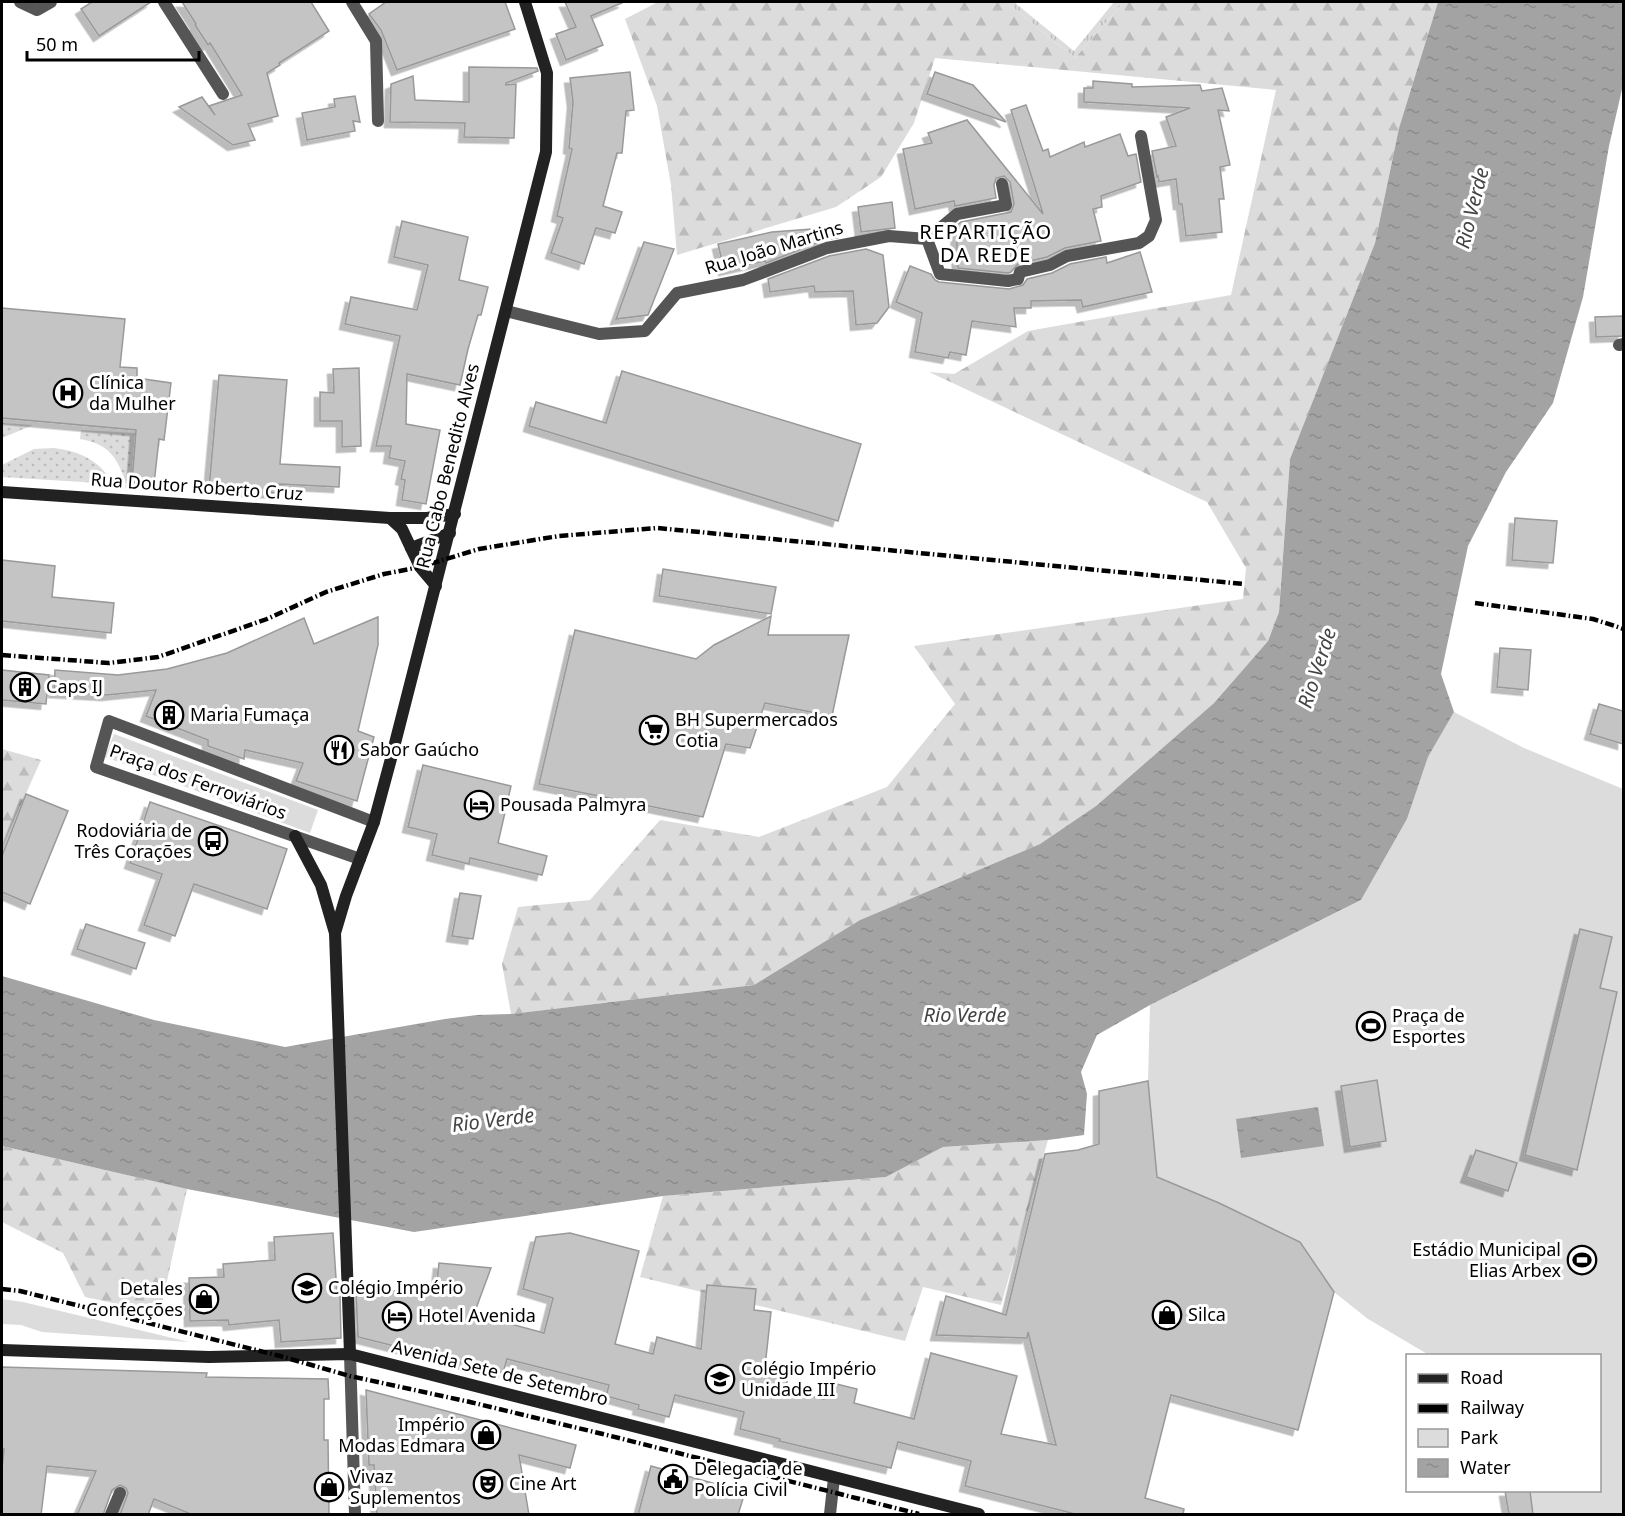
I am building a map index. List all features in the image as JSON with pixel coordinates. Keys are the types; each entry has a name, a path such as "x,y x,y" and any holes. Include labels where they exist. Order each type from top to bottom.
{"main road":[{"name":"Rua Cabo Benedito Alves","path":"335,933 346,896 374,822 455,514 546,152 547,73 525,2"},
{"name":"Rua Doutor Roberto Cruz","path":"2,492 390,518 427,518 455,514"},
{"path":"390,518 402,529 420,567 436,586"},
{"path":"411,548 450,533"},
{"path":"296,836 321,885 335,933 350,1353"},
{"name":"Avenida Sete de Setembro","path":"2,1350 209,1357 350,1353 979,1515"}],"street":[{"path":"20,2 37,10 51,2"},
{"path":"164,2 222,94"},
{"path":"352,2 376,41 378,121"},
{"path":"1002,184 1006,205 957,214 927,239 940,274 1008,281 1018,279 1020,272 1050,265 1067,256 1139,243 1149,236 1156,220 1141,136"},
{"name":"Rua João Martins","path":"506,311 599,334 645,330 677,293 742,280 827,248 889,236 927,239"},
{"name":"Praça dos Ferroviários","path":"360,859 96,767 109,721 374,822"},
{"path":"350,1353 355,1515"},
{"path":"830,1515 834,1478"},
{"path":"111,1515 120,1493"}],"green space":[{"path":"658,2 1006,2 1075,58 1124,2 1438,2 1399,128 1375,243 1290,459 1279,612 1268,641 1214,703 1096,806 1040,844 860,920 754,985 511,1014 502,964 518,907 590,900 660,820 759,837 887,787 955,704 914,646 1243,599 1246,568 1207,502 929,372 954,374 1028,331 1231,295 1276,90 935,58 914,123 881,177 836,207 677,255 671,185 657,106 625,19"},
{"path":"1006,2 1014,2 1074,51 1114,2 1124,2 1075,58"},
{"path":"2,423 33,425 2,438"},
{"path":"81,430 135,433 132,484 126,483 115,459 105,448 80,439"},
{"path":"54,448 88,458 102,469 114,484 2,477 2,465 34,449"},
{"name":"Praça de Esportes","path":"1454,712 1524,748 1623,789 1623,1514 1509,1514 1505,1492 1601,1492 1601,1354 1427,1354 1368,1319 1334,1292 1300,1242 1157,1177 1148,1081 1150,1005 1361,900 1407,819 1428,757"},
{"path":"114,734 318,810 310,833 105,757"},
{"path":"2,749 41,760 2,847"},
{"path":"1048,1140 1001,1305 923,1287 905,1341 640,1277 663,1196 886,1177 943,1147"},
{"path":"2,1146 187,1189 160,1313 85,1297 63,1253 2,1222"},
{"path":"2,1299 189,1342 42,1332 21,1325 2,1324"}],"water":[{"name":"Rio Verde","path":"1438,2 1623,2 1623,85 1609,146 1583,297 1553,403 1506,472 1468,546 1441,674 1454,712 1428,757 1407,819 1361,900 1150,1005 1097,1035 1081,1072 1087,1094 1084,1135 1048,1140 943,1147 886,1177 663,1196 414,1232 187,1189 2,1146 2,976 154,1020 285,1047 445,1019 511,1014 754,985 860,920 1040,844 1096,806 1214,703 1268,641 1279,612 1290,459 1375,243 1399,128"},
{"path":"1318,1107 1324,1146 1241,1158 1236,1119"}],"building":[{"path":"92,2 151,2 99,36 81,9"},
{"path":"182,2 311,2 329,31 267,73 278,116 248,124 255,140 233,145 179,107 202,97 215,115 209,106 242,95"},
{"path":"386,2 505,2 515,29 397,70 381,30 369,14"},
{"path":"565,2 624,2 591,16 603,45 566,60 556,34 576,27"},
{"path":"469,67 537,68 538,71 506,83 506,85 516,84 514,138 464,137 465,123 390,122 391,84 413,76 415,100 469,102"},
{"path":"630,72 634,110 626,111 622,153 617,153 603,206 622,212 615,233 596,228 584,264 551,253 563,218 557,216 572,149 569,148 573,102 570,78"},
{"path":"935,72 973,85 1006,122 927,94"},
{"path":"1093,81 1132,84 1132,87 1200,85 1202,91 1222,88 1229,111 1218,110 1230,165 1220,167 1224,199 1219,199 1222,232 1186,236 1176,179 1159,182 1157,177 1152,151 1176,146 1166,117 1190,108 1084,102 1084,88 1093,88"},
{"path":"355,96 360,122 353,121 355,131 307,140 302,113 335,107 334,99"},
{"path":"1026,105 1043,151 1048,149 1050,157 1084,142 1085,147 1120,134 1128,156 1136,154 1141,182 1101,196 1102,207 1093,209 1101,241 1065,248 1047,257 1018,264 1008,273 958,268 956,226 961,222 1011,212 1014,204 1010,182 1004,176 996,178 994,185 996,198 955,206 954,201 915,209 903,149 932,143 928,133 967,120 1043,214 1011,110"},
{"path":"892,202 895,228 861,232 858,207"},
{"path":"402,221 468,237 459,280 488,287 481,315 478,315 468,349 460,385 407,374 406,424 440,430 426,504 402,500 405,480 401,479 405,461 389,458 391,446 376,446 400,336 345,324 351,297 417,310 428,265 394,257"},
{"path":"812,229 836,238 824,240 766,263 765,261 724,270 718,244 772,232"},
{"path":"644,242 674,249 648,315 616,319"},
{"path":"866,249 883,255 889,307 877,323 856,325 853,291 815,292 814,286 770,292 768,279 829,256"},
{"path":"1140,252 1152,292 1083,307 1081,300 1031,301 1031,308 1014,308 1016,327 972,321 966,355 950,352 948,358 915,352 922,313 896,302 910,266 931,274 939,282 1009,289 1023,285 1027,279 1052,273 1070,264 1106,257 1107,263"},
{"name":"Clínica da Mulher","path":"2,308 125,319 120,367 137,368 137,378 171,383 164,440 159,439 154,484 132,482 136,430 2,418"},
{"path":"1623,316 1623,336 1596,337 1595,317"},
{"path":"359,368 361,446 342,447 342,421 320,421 320,392 334,393 333,369"},
{"path":"622,371 861,444 838,521 529,426 536,402 606,423"},
{"path":"219,375 287,380 280,464 340,467 339,487 279,484 278,493 209,488"},
{"path":"1515,518 1557,521 1553,563 1512,560"},
{"path":"2,560 55,566 52,597 114,603 111,633 2,621"},
{"path":"663,569 776,587 771,614 659,596"},
{"name":"BH Supermercados Cotia","path":"771,616 768,635 849,635 832,716 765,703 750,748 726,744 703,817 539,784 575,630 696,659 714,645"},
{"path":"378,617 378,645 358,731 374,737 357,801 296,781 303,763 245,750 244,759 208,746 208,740 146,716 156,690 107,695 54,692 55,670 118,675 167,669 227,653 304,618 314,644"},
{"path":"1500,648 1531,650 1528,690 1497,687"},
{"name":"Caps IJ","path":"2,670 49,675 46,704 2,700"},
{"path":"1599,704 1623,711 1623,744 1590,734"},
{"path":"423,765 511,786 498,843 547,856 542,875 470,858 469,864 432,855 437,834 408,827"},
{"path":"26,794 68,811 30,904 2,892 2,856"},
{"path":"150,802 287,849 267,909 194,884 175,936 144,925 162,874 130,863"},
{"path":"460,893 481,896 473,939 452,936"},
{"path":"86,924 145,943 136,969 77,949"},
{"path":"1580,929 1612,937 1600,988 1617,992 1577,1170 1525,1155"},
{"path":"1377,1080 1386,1141 1350,1147 1341,1086"},
{"path":"1148,1081 1157,1177 1219,1203 1300,1242 1334,1292 1298,1430 1171,1395 1145,1498 1184,1509 1183,1515 1079,1515 965,1486 971,1461 898,1442 891,1468 779,1441 780,1439 740,1429 744,1412 675,1395 669,1417 638,1409 639,1405 606,1396 609,1385 507,1359 503,1373 358,1337 356,1292 436,1290 439,1263 491,1268 474,1314 544,1333 553,1298 523,1289 536,1237 570,1233 639,1251 615,1344 653,1354 657,1337 701,1349 707,1285 756,1289 754,1310 771,1312 765,1367 789,1373 785,1390 824,1399 828,1382 857,1389 854,1403 914,1419 931,1353 1017,1376 1001,1434 1056,1445 1028,1332 1027,1338 936,1335 946,1296 1006,1315 1045,1154 1078,1150 1099,1144 1099,1091"},
{"path":"1476,1150 1517,1163 1508,1191 1466,1177"},
{"path":"333,1233 337,1293 340,1293 341,1338 281,1342 279,1320 229,1325 228,1320 190,1321 189,1278 224,1277 223,1264 275,1260 274,1237"},
{"path":"2,1367 207,1373 206,1377 328,1379 329,1399 324,1399 324,1440 328,1440 329,1515 193,1515 154,1499 148,1515 120,1515 128,1493 126,1488 120,1485 112,1490 103,1515 77,1515 96,1471 47,1466 41,1515 2,1515 4,1449 2,1449"},
{"path":"366,1390 576,1445 570,1468 519,1455 529,1515 377,1515 374,1465 369,1465"},
{"name":"Delegacia de Polícia Civil","path":"651,1466 745,1492 738,1515 638,1515"},
{"path":"1505,1492 1530,1492 1533,1515 1509,1515"}],"railway":[{"path":"2,655 109,663 158,657 267,619 326,592 479,549 559,536 657,528 1244,584"},
{"path":"1475,603 1593,619 1624,629"},
{"path":"2,1289 20,1291 280,1356 350,1376 611,1436 919,1514"}],"place":[{"name":"Clínica da Mulher","path":"68,393"},
{"name":"Caps IJ","path":"25,687"},
{"name":"Maria Fumaça","path":"169,715"},
{"name":"BH Supermercados Cotia","path":"654,730"},
{"name":"Sabor Gaúcho","path":"339,750"},
{"name":"Pousada Palmyra","path":"479,805"},
{"name":"Rodoviária de Três Corações","path":"213,841"},
{"name":"Praça de Esportes","path":"1371,1026"},
{"name":"Estádio Municipal Elias Arbex","path":"1582,1260"},
{"name":"Colégio Império","path":"307,1288"},
{"name":"Detales Confecções","path":"204,1299"},
{"name":"Silca","path":"1167,1315"},
{"name":"Hotel Avenida","path":"397,1316"},
{"name":"Colégio Império Unidade III","path":"720,1379"},
{"name":"Império Modas Edmara","path":"486,1435"},
{"name":"Delegacia de Polícia Civil","path":"673,1479"},
{"name":"Cine Art","path":"488,1484"},
{"name":"Vivaz Suplementos","path":"329,1487"}],"district":[{"name":"REPARTIÇÃO DA REDE","path":"986,244"}]}
